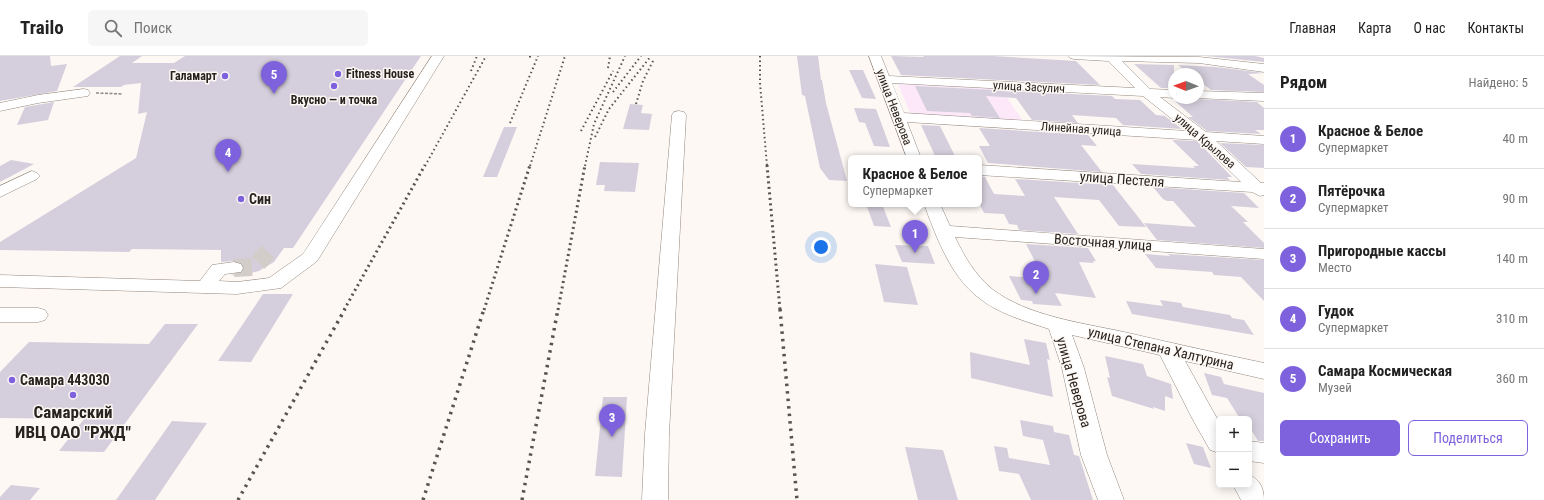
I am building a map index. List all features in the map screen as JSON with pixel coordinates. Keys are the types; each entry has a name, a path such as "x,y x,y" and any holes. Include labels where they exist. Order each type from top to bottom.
{"street":[{"path":"0,281 237,288 274,284 310,258 438,56"},
{"name":"улица Неверова","path":"875,56 913,155"},
{"path":"1074,56 1192,58 1264,68"},
{"name":"улица Крылова","path":"1110,57 1147,93 1202,136 1262,190"},
{"name":"улица Засулич","path":"884,79 1168,94"},
{"path":"0,107 18,104 38,98 84,93"},
{"path":"1204,95 1264,97"},
{"path":"655,500 656,434 679,115"},
{"name":"Линейная улица","path":"898,117 1264,140"},
{"name":"улица Пестеля","path":"982,170 1262,190"},
{"path":"0,192 32,176"},
{"name":"улица Неверова","path":"933,207 942,231 970,276 985,293 1014,309 1058,325 1073,368 1094,455 1112,500"},
{"name":"Восточная улица","path":"942,231 1264,254"},
{"path":"205,287 219,269 234,268"},
{"path":"0,315 38,315"},
{"name":"улица Степана Халтурина","path":"1058,325 1264,371"},
{"path":"1168,350 1216,438"},
{"path":"1252,451 1264,452"},
{"path":"1248,488 1255,500"}],"path":[{"path":"84,93 123,94"}],"shaded area":[{"path":"898,84 1001,89 1023,121 911,115"}],"building":[{"path":"0,56 50,56 51,66 67,64 57,91 0,101"},
{"path":"120,56 142,56 132,63 174,63 185,56 421,56 293,248 284,248 274,262 259,271 239,276 230,275 241,273 244,267 241,263 234,261 221,262 221,250 132,249 129,252 0,250 0,242 136,158 147,112 138,114 141,83 124,85 121,87 73,87"},
{"path":"797,56 818,56 826,103 847,181 829,180 820,168 805,96 802,95"},
{"path":"891,56 993,56 1076,61 1100,85 901,75"},
{"path":"1206,56 1255,56 1264,58 1264,62"},
{"path":"1134,64 1174,65 1174,68 1168,68 1168,88 1161,88"},
{"path":"1178,65 1216,67 1264,73 1248,74 1264,85 1264,92 1211,90 1204,85 1204,68 1182,68"},
{"path":"849,70 863,70 876,99 862,98"},
{"path":"915,86 1112,96 1115,99 1140,100 1156,115 1165,116 1182,129 1123,125 1116,118 1072,115 1078,123 1032,120 1016,98 986,96 1000,118 972,116 970,113 927,111"},
{"path":"1204,99 1257,102 1264,108 1264,130 1255,130 1261,134 1207,131 1188,117 1193,117 1178,104 1204,104"},
{"path":"54,102 48,120 17,125 25,107"},
{"path":"630,104 643,105 641,113 652,114 649,130 623,129"},
{"path":"854,108 876,109 890,147 874,146 865,123 859,122"},
{"path":"921,125 940,126 954,155 935,155"},
{"path":"504,127 517,127 497,177 483,177"},
{"path":"979,128 1088,135 1097,146 1081,145 1102,172 988,163 979,146 990,146"},
{"path":"1172,140 1197,141 1232,177 1227,177 1230,180 1141,174 1132,164 1195,168 1193,166 1199,166"},
{"path":"1220,143 1264,145 1264,168 1246,167"},
{"path":"11,160 34,164 0,182 0,166"},
{"path":"600,162 639,163 635,192 604,191 605,185 596,185"},
{"path":"982,176 985,177 994,194 1025,196 1015,179 1113,185 1146,227 1119,226 1099,200 1054,197 1078,234 1019,230 1017,225 1009,224 1004,214 984,213 981,207"},
{"path":"1153,187 1244,193 1259,208 1231,206 1248,222 1243,222 1264,243 1264,248 1157,240 1144,223 1196,227 1173,201 1163,199"},
{"path":"867,207 883,207 891,227 874,226"},
{"path":"1026,244 1088,248 1096,261 1093,261 1094,263 1079,262 1096,298 1055,293 1062,306 1033,304 1032,301 1021,300 1009,276 1044,279"},
{"path":"895,245 928,246 935,264 902,262"},
{"path":"1145,254 1264,260 1264,301 1241,277 1214,275 1212,272 1156,268"},
{"path":"875,264 907,267 918,305 884,302"},
{"path":"263,294 293,294 251,362 218,361"},
{"path":"1160,300 1181,303 1183,307 1230,315 1232,318 1244,320 1254,335 1132,314 1126,301 1163,306"},
{"name":"Самарский ИВЦ ОАО \"РЖД\"","path":"165,324 198,324 104,452 59,451 84,419 0,418 0,372 29,342 149,344"},
{"path":"1024,339 1046,343 1050,360 1047,359 1053,397 971,378 970,352 1030,365"},
{"path":"1105,356 1143,364 1147,376 1171,384 1173,399 1165,396 1165,411 1112,396 1107,377 1110,378"},
{"path":"1204,373 1221,377 1224,384 1264,393 1264,441 1258,441 1252,431 1252,416 1238,416 1227,398 1212,395"},
{"path":"603,397 627,397 622,477 595,476"},
{"path":"1020,420 1053,426 1054,432 1069,435 1074,455 1079,456 1093,500 1031,500 1019,474 999,471 994,446 1007,448 1009,458 1050,465 1043,440 1023,436"},
{"path":"172,421 207,423 155,500 116,500"},
{"path":"1186,443 1203,447 1211,468 1194,464"},
{"path":"905,447 943,450 958,500 918,500"},
{"path":"11,485 40,488 30,500 0,500 0,497"}],"tunnel":[{"path":"234,268 254,267 268,252"}],"railway":[{"path":"471,71 477,56"},
{"path":"425,166 486,56"},
{"path":"510,123 538,56"},
{"path":"530,166 565,56"},
{"path":"608,68 610,56"},
{"path":"585,166 594,124 625,56"},
{"path":"613,92 641,56"},
{"path":"595,137 609,109 651,56"},
{"path":"760,56 760,83 767,166"},
{"path":"636,104 643,81 654,59"},
{"path":"581,131 613,71"},
{"path":"344,310 425,165"},
{"path":"484,310 530,165"},
{"path":"558,310 585,165"},
{"path":"767,165 780,310"},
{"path":"238,500 345,309"},
{"path":"423,500 484,309"},
{"path":"522,500 558,309"},
{"path":"780,309 797,500"}],"place":[{"name":"Fitness House","path":"338,74"},
{"name":"Галамарт","path":"225,76"},
{"name":"Вкусно — и точка","path":"334,86"},
{"name":"Самара Космическая","path":"274,94"},
{"name":"Гудок","path":"228,172"},
{"name":"Син","path":"241,199"},
{"name":"Красное & Белое","path":"915,253"},
{"name":"Пятёрочка","path":"1036,294"},
{"name":"Самара 443030","path":"12,380"},
{"name":"Самарский ИВЦ ОАО \"РЖД\"","path":"73,395"},
{"name":"Пригородные кассы","path":"612,437"}]}
